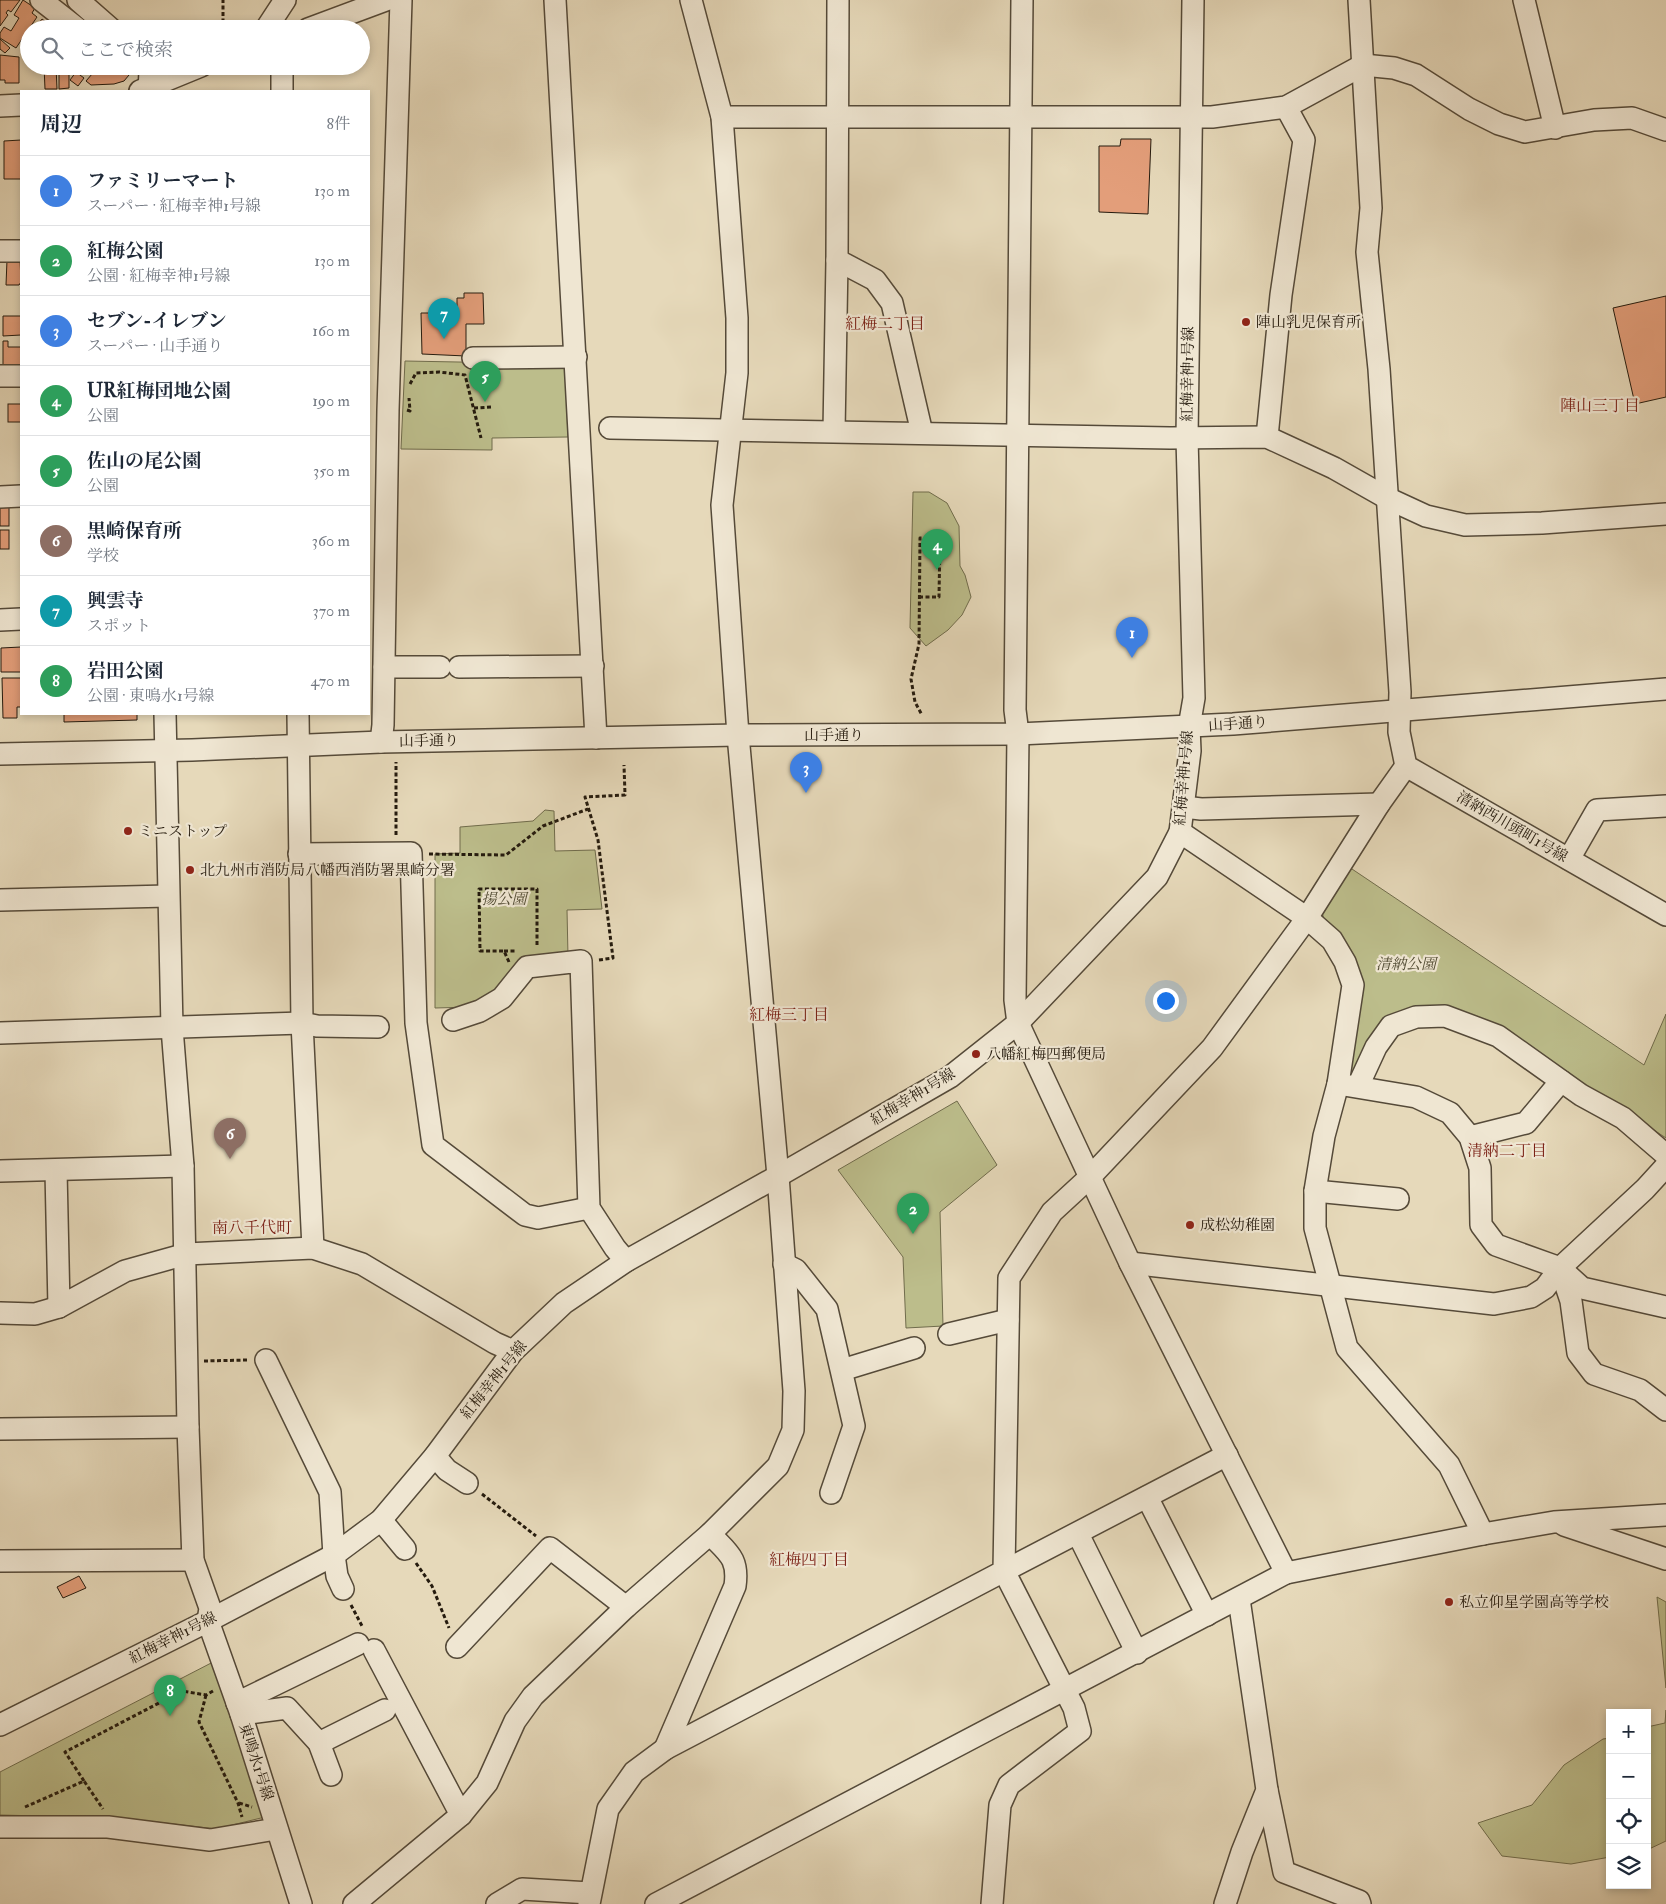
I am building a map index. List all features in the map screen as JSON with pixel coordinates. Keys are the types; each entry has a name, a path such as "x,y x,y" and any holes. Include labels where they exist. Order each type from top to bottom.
{"street":[{"path":"40,0 66,20"},
{"path":"78,0 101,20"},
{"path":"270,20 280,0"},
{"path":"272,20 285,0"},
{"path":"332,20 386,0"},
{"path":"381,742 384,666 378,488 401,0"},
{"path":"555,0 596,738"},
{"path":"354,1904 461,1815 486,1782 515,1721 533,1696 626,1607 710,1534 778,1466 793,1430 794,1391 778,1176 738,734 722,505 737,373 737,318 722,117 691,0"},
{"path":"834,431 838,0"},
{"path":"1022,0 1019,117 1015,710 1018,734 1015,1000 1018,1023 1130,1263 1286,1573"},
{"name":"紅梅幸神1号線","path":"0,1725 208,1621 334,1555 381,1520 435,1456 513,1351 564,1303 626,1261 778,1176 950,1076 1018,1023 1157,877 1180,832 1190,751 1189,727 1194,698 1187,438 1193,0"},
{"path":"992,1904 1000,1805 1009,1786 1080,1731 1074,1708 1004,1571 1009,1278 1052,1212 1090,1177 1212,1048 1307,918 1379,804 1406,766 1399,732 1400,711 1379,368 1367,252 1372,208 1359,0"},
{"path":"1524,0 1555,128"},
{"path":"722,117 1192,116 1212,118 1286,107 1362,65 1394,68 1416,75 1468,109 1499,124 1525,132 1594,120 1632,118 1666,130"},
{"path":"146,90 149,75"},
{"path":"146,90 180,75"},
{"path":"282,75 282,90"},
{"path":"0,106 20,105"},
{"path":"1267,437 1281,295 1304,140 1286,107"},
{"path":"0,251 20,251"},
{"path":"837,260 875,280 892,303 922,432"},
{"path":"474,358 576,357"},
{"path":"0,376 20,376"},
{"path":"610,428 1187,438 1267,437 1334,468 1387,498 1426,516 1465,525 1542,523 1666,514"},
{"path":"0,497 20,496"},
{"path":"0,620 20,620"},
{"path":"384,666 593,666"},
{"name":"山手通り","path":"0,754 167,751 381,742 738,734 1018,734 1189,727 1666,689"},
{"name":"東鳴水1号線","path":"165,715 172,1028 183,1166 186,1254 196,1361 188,1427 194,1560 210,1608 208,1621 239,1708 301,1904"},
{"path":"298,715 302,1023 313,1248"},
{"name":"清納西川頭町1号線","path":"1406,766 1666,915"},
{"path":"1184,807 1201,809 1379,804"},
{"path":"1569,859 1597,810 1666,806"},
{"path":"1180,832 1307,918 1332,940 1345,962 1353,985 1348,1085"},
{"path":"299,854 403,853 416,1023 433,1145 525,1215 538,1218 589,1208"},
{"path":"0,900 168,896"},
{"path":"453,1020 480,1011 502,998 516,978 527,967 581,961 589,1208 615,1248 626,1261"},
{"path":"1483,1534 1449,1465 1347,1348 1315,1228 1315,1191 1324,1136 1348,1085 1391,1026 1416,1018 1445,1016 1498,1036 1581,1095 1623,1118 1666,1155"},
{"path":"0,1033 302,1023 317,1026 378,1027"},
{"path":"1470,1137 1526,1123 1561,1081"},
{"path":"1348,1085 1416,1097 1450,1113 1470,1137 1480,1168 1481,1224 1496,1245 1560,1268 1582,1288 1666,1307"},
{"path":"0,1171 56,1171 183,1166"},
{"path":"1130,1263 1494,1304 1531,1297 1545,1288 1560,1268 1645,1189 1666,1166"},
{"path":"56,1171 59,1307"},
{"path":"1315,1191 1398,1199"},
{"path":"0,1313 35,1314 59,1307 125,1271 186,1254 313,1248 362,1264 513,1351"},
{"path":"784,1264 796,1270 827,1309 854,1426 831,1493"},
{"path":"1560,1268 1571,1301 1578,1353 1594,1374 1640,1390 1666,1410"},
{"path":"949,1334 1008,1320"},
{"path":"842,1370 914,1348"},
{"path":"266,1360 330,1492 334,1555 337,1576 343,1589"},
{"path":"0,1429 188,1427"},
{"path":"497,1904 522,1889 589,1898 608,1809 634,1772 665,1749 1227,1455"},
{"path":"435,1456 447,1470 468,1482"},
{"path":"1147,1497 1207,1615"},
{"path":"656,1904 1286,1573 1554,1522 1666,1515"},
{"path":"381,1520 405,1549"},
{"path":"1554,1522 1666,1560"},
{"path":"665,1749 735,1586 737,1569 730,1555 710,1534"},
{"path":"1078,1534 1137,1652"},
{"path":"457,1647 550,1548 626,1607"},
{"path":"0,1560 194,1560"},
{"path":"1239,1599 1267,1790 1284,1872 1359,1901 1360,1904"},
{"path":"239,1708 366,1647 461,1815"},
{"path":"239,1708 287,1708 319,1744 331,1775"},
{"path":"319,1744 385,1710"},
{"path":"1225,1904 1242,1852 1267,1790"},
{"path":"0,1827 108,1827 210,1840 276,1829"}],"path":[{"path":"222,20 223,0"},
{"path":"410,410 410,380 416,374 439,372 465,375 481,438"},
{"path":"474,408 493,407"},
{"path":"919,597 939,597 940,538 920,538 919,597 919,644 911,679 915,702 922,715"},
{"path":"396,762 403,853 506,855 543,826 588,809"},
{"path":"581,961 613,958 598,840 585,796 625,795 624,765"},
{"path":"521,952 480,951 478,889 536,889 537,952"},
{"path":"504,952 516,978"},
{"path":"196,1361 266,1360"},
{"path":"468,1482 550,1548"},
{"path":"405,1549 432,1586 457,1647"},
{"path":"343,1589 366,1647"},
{"path":"108,1827 107,1815 65,1752 182,1691 206,1695 230,1682"},
{"path":"206,1695 199,1722 238,1802 246,1835"},
{"path":"22,1808 84,1781"}],"green space":[{"path":"405,361 565,364 568,437 492,438 492,450 401,449"},
{"path":"913,492 929,492 947,503 959,526 960,566 965,575 971,597 962,615 948,630 926,646 910,628"},
{"name":"揚公園","path":"545,810 554,811 555,851 595,850 602,909 567,910 568,956 504,984 471,1007 435,1008 435,854 460,853 460,827 533,821"},
{"name":"清納公園","path":"1349,867 1644,1065 1666,1014 1666,1138 1500,1029 1407,1015 1351,1075 1347,1072 1356,1030 1321,909"},
{"path":"957,1101 997,1165 940,1212 943,1326 906,1328 903,1257 838,1170"},
{"path":"1657,1597 1666,1602 1666,1688"},
{"path":"215,1661 265,1817 216,1829 122,1818 0,1815 0,1772"},
{"path":"1666,1710 1666,1841 1651,1848 1651,1726 1665,1723"},
{"path":"1606,1739 1606,1858 1571,1864 1502,1856 1478,1823 1532,1805 1564,1765"}],"building":[{"path":"0,0 20,0 11,12 8,10 6,13 8,15 0,26"},
{"path":"23,0 35,8 32,13 37,17 35,20 20,20 20,42 16,48 0,38 0,33 4,27 11,31 19,18 14,15"},
{"path":"0,39 10,48 5,53 0,49"},
{"path":"0,55 19,57 19,83 5,83 5,80 0,80"},
{"path":"44,75 56,75 57,89 45,89"},
{"path":"59,75 69,75 69,88 59,89"},
{"path":"74,75 80,75 84,78 78,86 70,80"},
{"path":"91,75 129,75 124,81 114,84 91,85 86,81"},
{"path":"1121,139 1151,139 1148,214 1099,212 1099,146 1120,146"},
{"path":"20,140 20,179 4,179 4,141"},
{"path":"20,259 19,285 6,285 7,260"},
{"path":"464,293 483,293 484,324 466,324 466,356 422,354 421,313 457,313 457,298 464,298"},
{"path":"1666,296 1666,397 1635,404 1613,308"},
{"path":"3,316 20,316 20,335 3,336"},
{"path":"3,341 8,341 8,347 20,347 20,367 3,367"},
{"path":"8,404 20,404 20,422 8,422"},
{"path":"0,507 9,507 9,526 0,526"},
{"path":"0,530 9,530 9,549 0,549"},
{"path":"20,647 20,672 1,672 1,648"},
{"path":"2,678 20,678 20,707 17,707 17,718 3,718"},
{"path":"64,715 137,715 137,720 64,722"},
{"path":"79,1576 86,1588 63,1598 57,1587"}],"place":[{"name":"陣山乳児保育所","path":"1246,322"},
{"name":"興雲寺","path":"444,339"},
{"name":"佐山の尾公園","path":"485,402"},
{"name":"UR紅梅団地公園","path":"937,570"},
{"name":"ファミリーマート","path":"1132,658"},
{"name":"セブン-イレブン","path":"806,793"},
{"name":"ミニストップ","path":"128,831"},
{"name":"北九州市消防局八幡西消防署黒崎分署","path":"190,870"},
{"name":"八幡紅梅四郵便局","path":"976,1054"},
{"name":"黒崎保育所","path":"230,1159"},
{"name":"成松幼稚園","path":"1190,1225"},
{"name":"紅梅公園","path":"913,1234"},
{"name":"私立仰星学園高等学校","path":"1449,1602"},
{"name":"岩田公園","path":"170,1716"}],"district":[{"name":"紅梅二丁目","path":"885,324"},
{"name":"陣山三丁目","path":"1600,406"},
{"name":"紅梅三丁目","path":"789,1015"},
{"name":"清納二丁目","path":"1507,1151"},
{"name":"南八千代町","path":"252,1228"},
{"name":"紅梅四丁目","path":"809,1560"}]}
